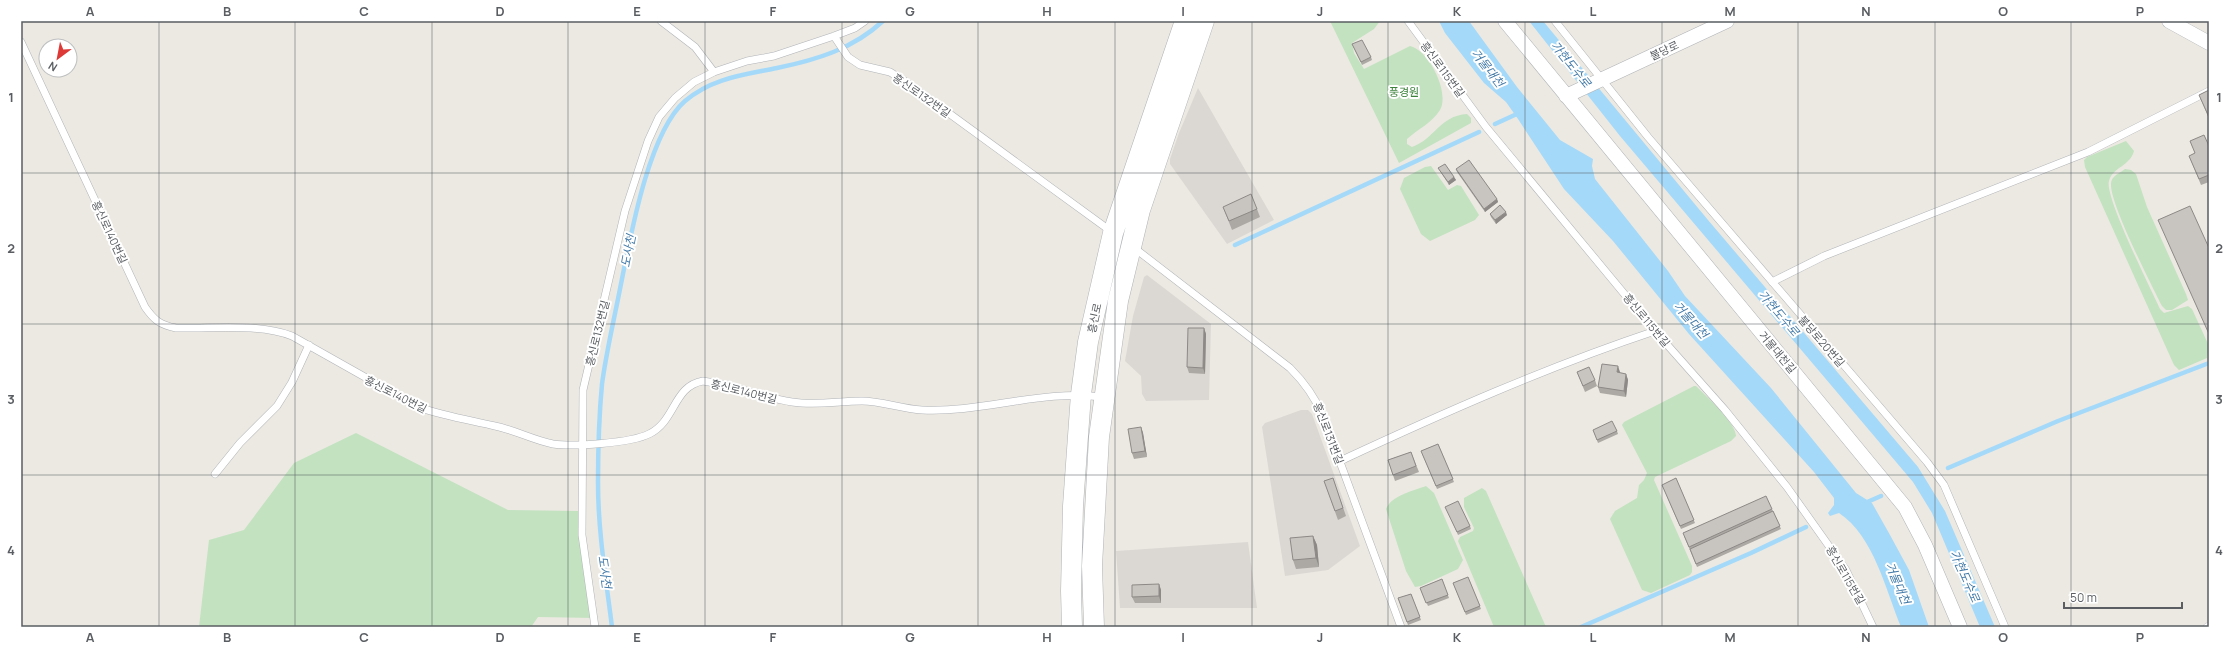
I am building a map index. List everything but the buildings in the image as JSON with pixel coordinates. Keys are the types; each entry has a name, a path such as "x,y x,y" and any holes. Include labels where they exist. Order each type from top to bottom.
{"main road":[{"name":"흥신로","path":"1072,627 1072,538 1081,394 1088,342 1113,233 1185,21"},
{"name":"흥신로","path":"1094,627 1092,566 1099,437 1118,301 1130,245 1151,174 1204,21"}],"street":[{"path":"1505,21 1566,96"},
{"name":"불당로","path":"1566,96 1727,21"},
{"path":"2169,21 2209,43"},
{"name":"거물대천길","path":"1566,96 1906,508 1925,545 1960,627"}],"lane":[{"path":"661,21 695,47 714,72"},
{"path":"836,40 865,21"},
{"name":"흥신로115번길","path":"1408,21 1486,128 1655,331 1725,410 1827,540 1846,570 1873,627"},
{"name":"불당로20번길","path":"1555,21 1648,137 1927,462 1944,485 2005,627"},
{"name":"흥신로132번길","path":"595,627 582,535 583,390 625,211 638,168 659,117 675,98 694,82 714,72 836,40 848,57 860,65 890,72 906,82 1113,233"},
{"name":"흥신로140번길","path":"21,42 137,290 153,319 164,326 176,328 281,331 309,345 418,407 440,414 520,432 552,444 565,445 592,444 636,438 650,434 662,426 684,390 692,383 703,381 793,402 817,404 861,401 921,410 977,406 1027,399 1081,394 1104,397"},
{"path":"1772,282 1824,256 2088,152 2209,91"},
{"name":"흥신로131번길","path":"1130,245 1290,368 1308,386 1316,400 1340,461 1401,627"},
{"path":"1340,461 1432,418 1583,356 1655,331"},
{"path":"215,474 240,443 277,406 292,382 309,345"}],"shaded area":[{"path":"1198,88 1274,220 1227,244 1170,164 1170,159 1179,133"},
{"path":"1147,275 1211,324 1209,400 1146,401 1142,394 1141,376 1125,361 1133,316 1144,277"},
{"path":"1301,410 1308,410 1312,414 1360,546 1328,570 1285,576 1262,427 1265,423"},
{"path":"1248,542 1257,608 1120,608 1116,551"}],"green space":[{"name":"풍경원","path":"1330,21 1380,21 1374,29 1352,43 1354,53 1364,69 1410,46 1417,49 1424,55 1436,73 1442,93 1440,110 1437,115 1407,139 1407,144 1412,147 1420,143 1443,123 1458,116 1467,114 1471,118 1471,123 1399,163"},
{"path":"2126,141 2134,151 2132,156 2111,176 2109,181 2109,190 2121,223 2160,309 2164,313 2188,306 2192,309 2209,346 2207,358 2179,370 2174,365 2085,167 2084,160 2087,157"},
{"path":"1431,166 1448,190 1457,185 1461,186 1479,215 1475,220 1430,241 1421,234 1400,189 1404,178 1425,167"},
{"path":"2125,169 2131,170 2136,174 2147,207 2188,300 2172,310 2166,310 2162,306 2132,244 2112,194 2112,179"},
{"path":"1696,386 1726,417 1735,431 1736,436 1731,441 1655,477 1654,480 1692,566 1692,572 1690,575 1651,593 1642,590 1610,519 1615,511 1637,498 1639,485 1644,480 1647,473 1622,425 1624,422"},
{"path":"356,433 508,510 578,511 596,618 538,617 531,627 199,627 209,540 244,530 294,463"},
{"path":"1426,486 1434,493 1463,560 1458,569 1421,586 1415,587 1406,571 1386,509 1393,500 1398,497"},
{"path":"1482,488 1486,491 1546,627 1494,627 1458,541 1460,537 1473,531 1474,528 1464,507 1464,498"}],"water":[{"name":"거물대천","path":"1439,21 1469,21 1517,87 1560,140 1593,159 1592,166 1595,179 1668,271 1685,296 1771,388 1856,493 1872,503 1909,570 1929,627 1901,627 1878,565 1861,535 1851,523 1839,513 1830,516 1828,513 1834,505 1834,498 1814,472 1689,334 1613,241 1564,189 1506,102 1484,83 1445,33"},
{"name":"가현도수로","path":"1529,21 1543,21 1708,220 1918,467 1945,511 1995,627 1980,627 1932,513 1913,482 1620,136"}],"waterway":[{"name":"도사천","path":"612,627 598,501 598,446 602,384 634,220 650,164 660,138 672,117 685,101 706,87 728,78 792,65 820,57 847,46 871,31 883,21"},
{"path":"1495,124 1519,113"},
{"path":"1235,245 1479,132"},
{"path":"1948,468 2058,421 2209,363"},
{"path":"1865,503 1881,496"},
{"path":"1581,627 1751,553 1806,527"}]}
